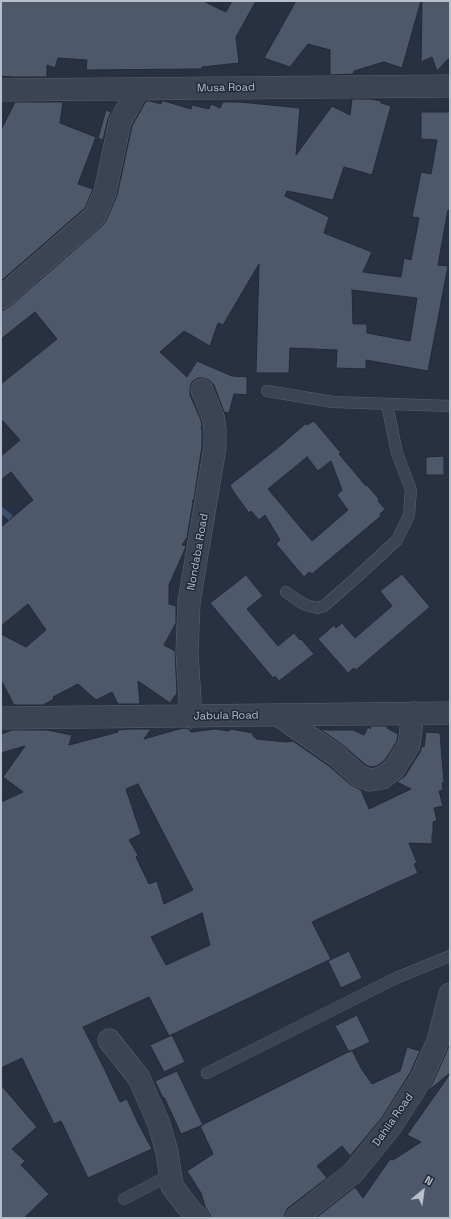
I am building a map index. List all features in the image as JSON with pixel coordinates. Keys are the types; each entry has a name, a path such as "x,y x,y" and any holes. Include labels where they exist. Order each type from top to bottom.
{"street":[{"name":"Musa Road","path":"1,90 450,86"},
{"path":"1,298 95,216 105,192 120,122 138,89"},
{"name":"Nondaba Road","path":"191,716 187,652 189,602 216,447 213,417 202,390"},
{"path":"278,715 337,756 359,776 370,780 382,778 394,769 408,745 413,713"},
{"name":"Jabula Road","path":"1,718 450,713"},
{"name":"Dahlia Road","path":"296,1218 353,1173 391,1126 421,1079 438,1041 450,994"},
{"path":"108,1040 139,1078 159,1124 167,1152 172,1186 198,1218"}],"lane":[{"path":"267,391 333,402 450,406"},
{"path":"286,592 306,605 317,608 324,606 397,540 409,515 411,490 397,453 387,404"},
{"path":"207,1073 396,978 450,956"},
{"path":"124,1199 170,1175"}],"building":[{"path":"1,1 203,1 226,12 232,1 256,1 236,37 239,63 202,67 202,69 86,70 87,60 58,58 55,68 47,65 47,77 12,77 1,76"},
{"path":"296,1 421,1 402,68 384,62 354,71 353,74 330,75 330,50 308,44 290,67 264,58"},
{"path":"422,1 450,1 450,57 437,71 432,57 421,62"},
{"path":"352,99 371,99 381,101 381,103 391,106 372,175 344,167 333,200 287,191 285,196 329,217 324,233 372,252 363,272 401,277 404,258 411,260 419,218 412,217 421,172 431,174 437,140 421,139 421,112 450,112 450,210 448,210 438,265 448,266 428,371 366,360 366,369 336,368 337,350 290,348 289,373 256,373 259,264 223,325 218,323 210,346 184,331 160,352 187,377 197,361 232,376 247,377 247,395 234,394 229,413 224,412 214,385 209,380 198,378 192,382 190,388 190,395 201,420 202,446 187,538 182,545 186,546 169,585 169,604 176,606 176,623 164,645 175,651 177,693 170,703 138,681 140,704 118,704 112,692 96,700 78,684 53,697 54,699 43,705 14,705 1,680 1,634 26,647 46,630 28,604 1,626 1,527 33,500 11,472 1,480 1,456 20,440 1,419 1,384 57,339 35,312 1,339 1,310 9,307 106,221 117,195 132,126 146,101 161,104 162,101 164,101 191,109 192,105 209,109 211,104 220,108 223,102 240,102 300,108 296,155 332,106 350,115","holes":["352,290 417,298 410,341 367,333 367,324 353,324"]},
{"path":"15,102 63,102 60,123 96,137 78,184 93,189 85,208 1,281 1,130"},
{"path":"106,110 111,112 103,140 98,138"},
{"path":"314,421 341,453 339,454 379,499 378,501 385,509 380,514 381,516 312,574 309,572 304,577 276,544 280,540 265,515 259,520 251,511 249,513 230,485 280,446 305,424 307,425","holes":["307,457 318,471 331,461 342,490 337,495 348,510 312,541 268,489"]},
{"path":"444,456 444,475 426,475 426,457"},
{"path":"402,574 430,607 356,670 354,668 348,673 318,639 334,625 336,628 342,623 355,638 392,606 380,591"},
{"path":"246,575 263,596 247,609 278,646 294,633 314,654 279,681 275,676 273,678 210,603"},
{"path":"371,726 388,726 387,728 398,734 397,741 385,760 377,766 371,767 366,765 344,746 320,729 353,730 364,735 368,727 370,729"},
{"path":"186,728 191,732 215,729 229,731 230,729 253,733 253,736 257,739 286,742 293,741 329,766 351,785 361,790 369,809 411,789 397,782 405,776 420,752 422,746 424,747 426,732 440,733 444,782 442,783 443,790 439,791 443,806 434,808 437,821 433,822 432,844 409,843 417,863 414,864 418,873 312,922 331,959 169,1036 149,997 83,1027 120,1102 127,1099 152,1149 88,1178 61,1121 54,1124 22,1058 1,1068 1,802 23,792 3,777 25,746 1,753 1,734 12,730 47,730 72,735 69,745 118,732 118,730 151,729 144,739","holes":["138,784 193,890 164,904 157,881 149,884 136,857 138,855 129,840 141,834 126,789","202,913 210,945 166,965 151,937"]},
{"path":"349,951 362,978 341,988 328,961"},
{"path":"357,1015 370,1042 349,1052 335,1026"},
{"path":"172,1035 185,1062 164,1072 150,1045"},
{"path":"450,1044 450,1073 428,1091 432,1084"},
{"path":"407,1047 420,1051 410,1073 381,1119 350,1156 342,1146 317,1166 327,1178 288,1208 284,1218 210,1218 201,1193 187,1171 213,1154 200,1126 352,1050 361,1068 372,1084 400,1071"},
{"path":"177,1071 203,1125 181,1134 155,1081"},
{"path":"450,1074 450,1218 316,1218 355,1187 363,1198 390,1159 393,1160 421,1142 407,1135"},
{"path":"1,1085 37,1127 12,1149 25,1161 21,1165 49,1194 24,1218 1,1218"}],"waterway":[{"path":"1,510 9,516 15,524"}]}
